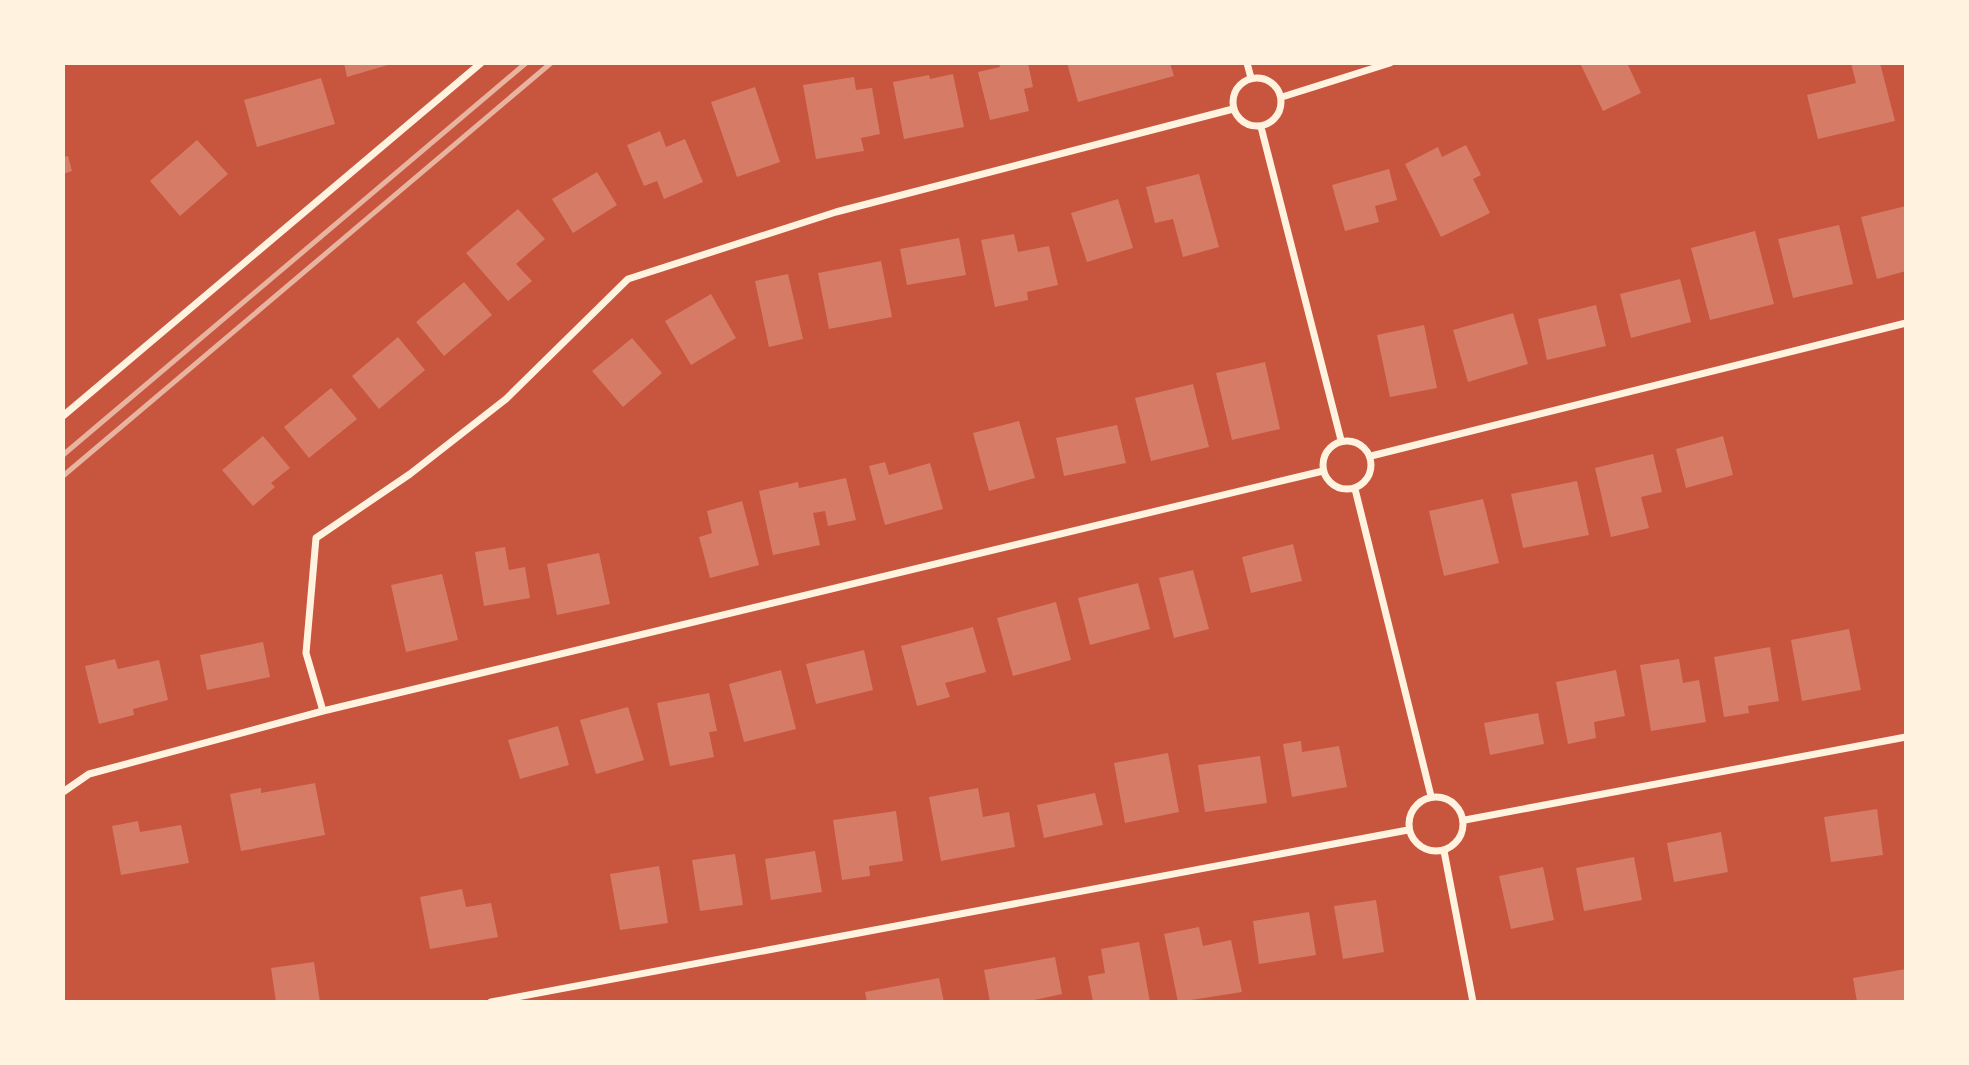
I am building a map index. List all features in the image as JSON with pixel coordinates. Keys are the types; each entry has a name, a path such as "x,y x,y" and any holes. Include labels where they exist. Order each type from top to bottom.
{"street":[{"path":"63,416 481,63"},
{"path":"1247,63 1251,78"},
{"path":"1282,97 1390,63"},
{"path":"1251,78 1269,81 1282,97 1277,119 1261,127 1243,122 1233,109 1236,87 1251,78"},
{"path":"323,711 306,653 316,538 410,474 506,399 628,279 836,212 1233,109"},
{"path":"1261,127 1341,440"},
{"path":"1371,456 1906,323"},
{"path":"1341,440 1361,444 1371,456 1370,477 1355,489 1335,486 1323,471 1326,450 1341,440"},
{"path":"63,792 89,774 323,711 1323,471"},
{"path":"1355,489 1431,796"},
{"path":"1465,820 1906,737"},
{"path":"1431,796 1451,799 1465,820 1461,839 1444,851 1420,847 1408,830 1412,808 1431,796"},
{"path":"491,1002 1408,830"},
{"path":"1444,851 1473,1002"}],"building":[{"path":"344,63 387,63 388,65 347,77"},
{"path":"999,63 1028,63 1033,87 1024,89 1029,111 990,120 978,72 1000,67"},
{"path":"1067,63 1170,63 1174,76 1078,102"},
{"path":"1580,63 1634,63 1628,65 1641,93 1603,111"},
{"path":"1851,63 1880,63 1895,121 1818,139 1807,95 1856,83"},
{"path":"953,74 964,127 904,139 893,82 929,75 930,79"},
{"path":"854,77 856,90 872,88 880,134 861,138 864,151 816,159 803,85"},
{"path":"321,78 335,124 257,147 244,100"},
{"path":"755,87 780,162 737,177 711,102"},
{"path":"660,131 666,147 685,139 703,182 664,199 657,181 644,186 627,145"},
{"path":"197,140 228,174 180,216 150,181"},
{"path":"1466,145 1481,175 1473,179 1490,213 1441,237 1405,164 1438,147 1442,157"},
{"path":"68,156 72,171 63,174 63,157"},
{"path":"1389,169 1397,200 1375,206 1379,222 1345,231 1332,185"},
{"path":"597,172 617,205 573,233 552,199"},
{"path":"1199,174 1219,247 1183,257 1173,219 1155,223 1146,187"},
{"path":"1118,199 1133,248 1087,262 1071,213"},
{"path":"1906,206 1906,271 1877,279 1861,217"},
{"path":"518,209 545,239 516,264 532,281 508,301 466,253"},
{"path":"1839,225 1853,284 1793,298 1778,239"},
{"path":"1755,231 1774,304 1710,320 1691,248"},
{"path":"1014,234 1018,252 1049,246 1058,285 1027,292 1028,300 995,307 981,240"},
{"path":"959,238 966,275 907,285 900,249"},
{"path":"881,261 892,317 829,329 818,273"},
{"path":"788,274 803,339 769,347 755,281"},
{"path":"1680,279 1691,322 1631,338 1620,294"},
{"path":"464,282 492,315 444,356 416,322"},
{"path":"711,294 736,338 691,365 665,321"},
{"path":"1596,305 1606,346 1547,360 1538,319"},
{"path":"1513,313 1528,364 1468,382 1453,330"},
{"path":"1424,325 1437,388 1390,397 1377,335"},
{"path":"398,337 425,370 379,409 352,376"},
{"path":"632,338 662,373 623,407 592,371"},
{"path":"1265,362 1280,429 1232,440 1216,373"},
{"path":"1193,384 1209,447 1151,461 1135,398"},
{"path":"331,388 357,419 309,458 284,427"},
{"path":"1019,421 1035,478 989,491 973,433"},
{"path":"1117,425 1126,463 1064,476 1056,438"},
{"path":"263,436 290,468 271,483 275,487 253,506 222,470"},
{"path":"1723,436 1733,475 1686,488 1676,449"},
{"path":"1653,454 1662,492 1641,497 1649,528 1611,537 1595,468"},
{"path":"885,462 889,475 930,463 943,509 885,525 869,466"},
{"path":"846,478 856,520 828,526 825,511 813,513 820,545 773,555 759,491 798,482 799,488"},
{"path":"1577,481 1589,535 1523,548 1511,494"},
{"path":"1483,499 1499,563 1444,576 1429,511"},
{"path":"742,501 759,565 710,578 699,537 712,533 707,511"},
{"path":"1293,544 1302,581 1251,593 1242,557"},
{"path":"505,547 509,570 525,567 530,598 484,606 475,552"},
{"path":"599,553 610,604 557,615 547,564"},
{"path":"1193,570 1209,629 1174,638 1159,578"},
{"path":"442,574 458,640 406,652 391,585"},
{"path":"1138,583 1150,629 1090,645 1078,598"},
{"path":"1056,602 1071,660 1013,676 997,618"},
{"path":"973,627 986,672 945,683 950,697 917,706 901,646"},
{"path":"1849,629 1861,690 1802,701 1791,640"},
{"path":"263,642 270,677 207,690 200,655"},
{"path":"1770,647 1779,701 1748,706 1749,713 1724,717 1714,657"},
{"path":"864,650 873,690 816,704 806,664"},
{"path":"115,659 118,669 159,660 168,700 133,709 134,715 99,724 85,666"},
{"path":"1679,659 1683,683 1699,680 1706,722 1651,731 1640,665"},
{"path":"781,670 796,729 744,742 729,684"},
{"path":"1616,670 1625,716 1594,722 1596,738 1568,744 1556,682"},
{"path":"709,693 717,731 709,732 714,757 670,766 657,703"},
{"path":"628,707 644,760 596,774 580,720"},
{"path":"1538,713 1544,744 1490,755 1484,723"},
{"path":"558,726 569,765 520,779 508,740"},
{"path":"1301,741 1302,752 1339,746 1347,787 1292,797 1283,744"},
{"path":"1168,753 1179,812 1125,823 1114,763"},
{"path":"1260,756 1267,803 1205,812 1198,765"},
{"path":"315,783 325,835 241,851 230,794 261,788 261,793"},
{"path":"978,788 983,817 1009,812 1015,847 941,861 929,797"},
{"path":"1095,793 1103,825 1044,838 1037,805"},
{"path":"1877,809 1883,855 1831,862 1824,817"},
{"path":"896,811 903,861 869,866 870,876 842,880 833,820"},
{"path":"138,821 140,832 181,825 189,863 121,875 112,826"},
{"path":"1721,832 1728,872 1674,882 1667,843"},
{"path":"815,851 822,892 771,900 765,859"},
{"path":"735,854 743,905 700,911 692,860"},
{"path":"1634,857 1642,900 1584,911 1576,868"},
{"path":"659,866 668,923 620,930 610,874"},
{"path":"1543,867 1554,920 1511,929 1499,876"},
{"path":"462,889 466,907 491,903 498,937 430,949 420,897"},
{"path":"1376,900 1384,952 1343,959 1334,906"},
{"path":"1309,912 1316,955 1259,964 1253,921"},
{"path":"1199,927 1203,946 1231,940 1242,992 1178,1002 1164,934"},
{"path":"1139,942 1150,1002 1093,1002 1088,976 1105,973 1101,949"},
{"path":"1055,957 1062,994 1034,1002 990,1002 984,970"},
{"path":"314,962 320,1002 276,1002 271,968"},
{"path":"1906,969 1906,1002 1857,1002 1853,978"},
{"path":"939,978 944,1002 867,1002 865,992"}],"railway":[{"path":"63,455 526,63"},
{"path":"63,476 551,63"}]}
